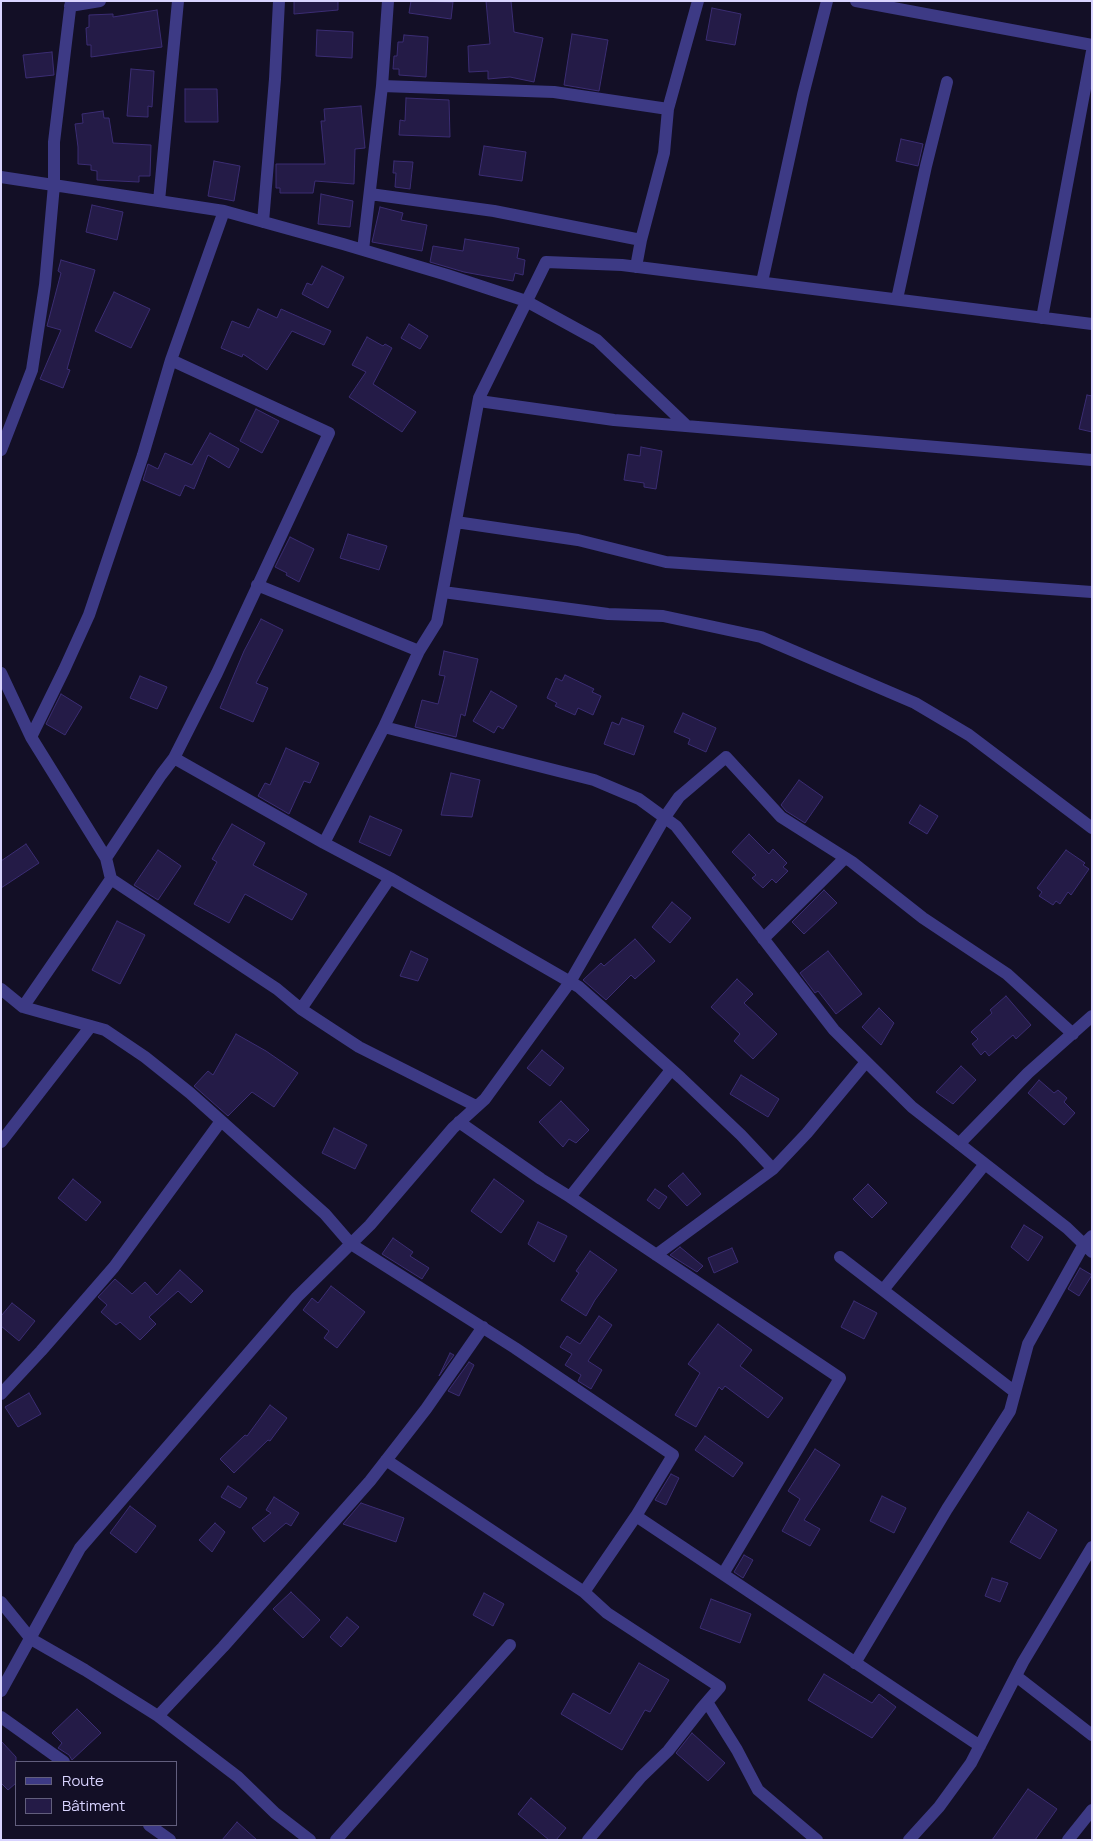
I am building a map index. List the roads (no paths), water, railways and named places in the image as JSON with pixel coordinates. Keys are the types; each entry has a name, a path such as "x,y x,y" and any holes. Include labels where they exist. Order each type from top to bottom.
{"street":[{"path":"1,450 32,370 46,285 54,185 54,142 71,4 100,1"},
{"path":"159,201 178,1"},
{"path":"263,222 275,79 279,1"},
{"path":"363,250 382,86 388,1"},
{"path":"636,267 641,240 664,153 668,109 698,1"},
{"path":"762,282 803,95 827,1"},
{"path":"856,1 1092,45"},
{"path":"1042,318 1092,51"},
{"path":"897,299 926,166 947,82"},
{"path":"382,86 554,92 668,109"},
{"path":"1,177 224,211 447,275 526,301 597,340 687,426"},
{"path":"370,194 494,210 641,240"},
{"path":"31,737 89,615 171,360 224,211"},
{"path":"324,843 384,727 419,651 437,622 478,401 546,262 636,267 1092,324"},
{"path":"106,858 174,758 217,673 329,433 171,360"},
{"path":"478,401 614,420 1092,460"},
{"path":"456,522 578,540 666,562 1092,592"},
{"path":"257,585 419,651"},
{"path":"443,592 608,614 663,616 761,638 915,703 968,735 1092,828"},
{"path":"1,673 31,737 106,858 111,880 277,989 301,1009 359,1048 476,1106"},
{"path":"384,727 594,780 639,799 664,817 676,826 834,1030 912,1107 1089,1244 1028,1344 1010,1411 947,1508 855,1663"},
{"path":"174,758 390,878 579,988 671,1070 773,1169"},
{"path":"1,1692 80,1548 297,1297 370,1225 459,1122 485,1099 570,982 664,817 679,797 726,758 780,817 845,858 923,918 1007,974 1073,1034"},
{"path":"763,939 845,858"},
{"path":"301,1009 390,878"},
{"path":"23,1006 111,880"},
{"path":"1,989 23,1006 106,1030 145,1057 190,1093 325,1214 351,1244 483,1327 673,1455 636,1516 584,1592"},
{"path":"958,1144 1028,1073 1092,1016"},
{"path":"1,1142 92,1026"},
{"path":"656,1255 773,1169 808,1133 866,1062"},
{"path":"570,1197 671,1070"},
{"path":"1,1394 41,1352 114,1267 221,1121"},
{"path":"459,1122 541,1179 840,1378 723,1574"},
{"path":"883,1290 985,1164"},
{"path":"840,1257 1015,1392"},
{"path":"158,1716 223,1647 370,1481 426,1409 483,1327"},
{"path":"386,1460 584,1592 607,1613 720,1687 668,1751 642,1777 588,1840"},
{"path":"636,1516 980,1746"},
{"path":"909,1840 939,1807 971,1763 1016,1676 1092,1547"},
{"path":"1,1602 31,1639 158,1716 238,1777 275,1813 310,1840"},
{"path":"336,1840 510,1645"},
{"path":"1016,1676 1092,1735"},
{"path":"707,1702 758,1790 817,1840"},
{"path":"1,1717 63,1761"},
{"path":"1071,1839 1092,1810"},
{"path":"150,1826 170,1840"}]}
